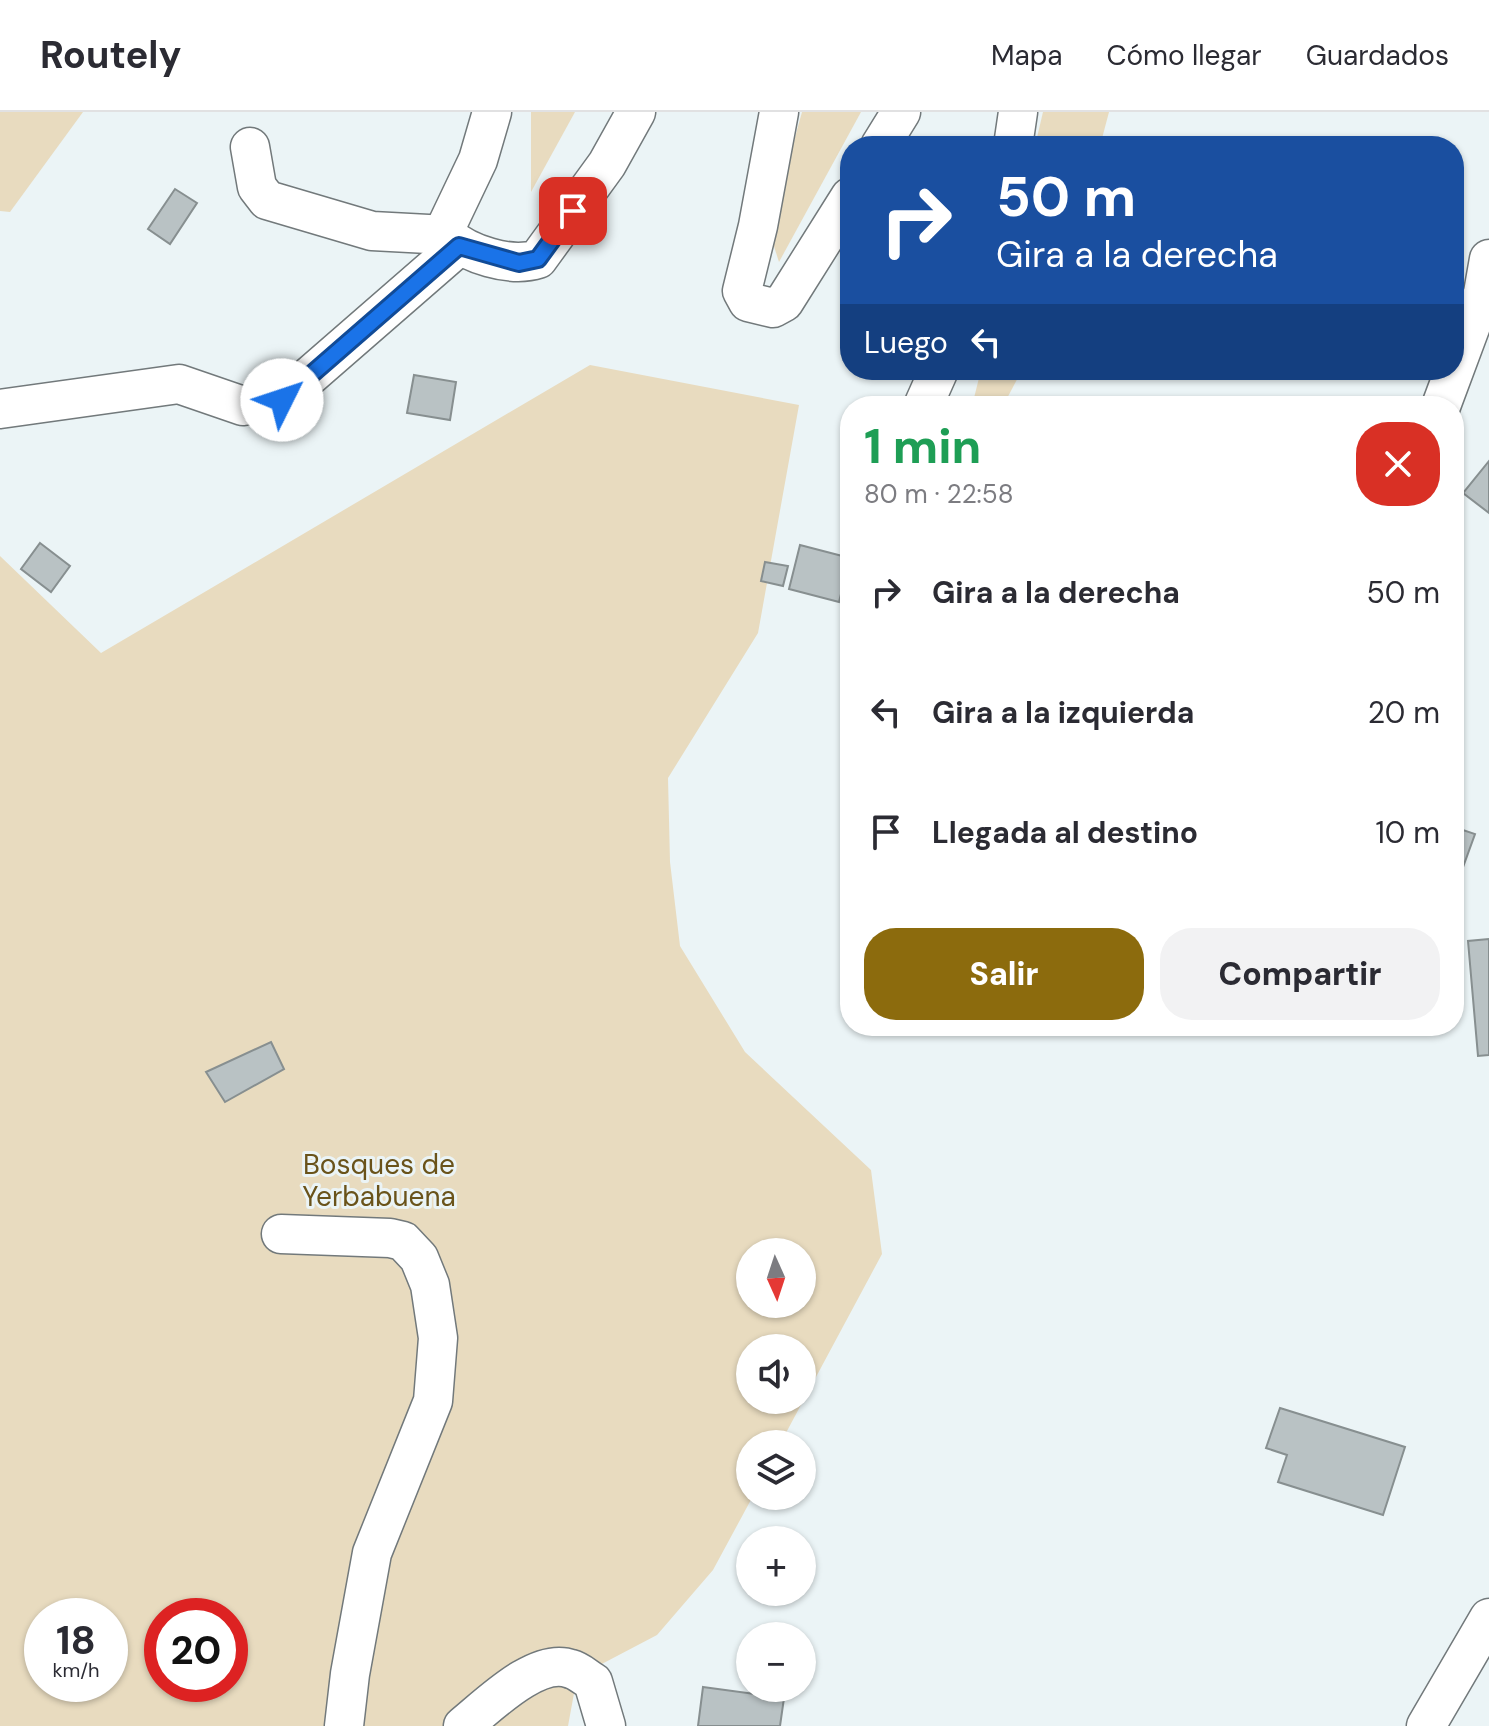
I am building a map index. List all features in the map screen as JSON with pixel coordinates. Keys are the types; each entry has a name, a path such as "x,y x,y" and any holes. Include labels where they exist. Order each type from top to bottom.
{"street":[{"path":"453,240 447,225 478,160 492,112"},
{"path":"250,147 257,187 267,200 372,231 453,240 519,263 538,259 607,164 636,112"},
{"path":"779,112 758,226 742,291 748,302 773,308 784,302 840,213"},
{"path":"886,136 901,112"},
{"path":"1014,136 1018,112"},
{"path":"0,409 179,384 243,406 282,400 453,240"},
{"path":"1464,344 1483,293 1489,259"},
{"path":"281,1234 403,1241 419,1258 430,1285 438,1338 433,1401 372,1553 344,1726"},
{"path":"1426,1726 1489,1618"},
{"path":"463,1726 532,1672 570,1668 593,1682 606,1726"}],"green space":[{"path":"0,112 83,112 10,212 0,211"},
{"path":"531,112 575,112 531,192"},
{"path":"802,112 861,112 848,136 840,136 840,150 779,262 769,231"},
{"path":"1043,112 1109,112 1103,136 1037,136"},
{"name":"Bosques de Yerbabuena","path":"590,365 799,405 758,633 668,778 670,862 680,946 745,1052 871,1170 882,1254 816,1377 816,1334 736,1334 736,1414 796,1414 788,1430 736,1430 736,1510 745,1510 713,1570 657,1635 577,1677 568,1726 0,1726 0,556 101,653"},
{"path":"978,380 1017,380 1008,396 974,396"}],"building":[{"path":"175,189 197,203 170,244 148,229"},
{"path":"414,375 456,382 450,420 407,413"},
{"path":"1489,461 1489,513 1464,492"},
{"path":"40,543 70,566 51,592 21,569"},
{"path":"800,545 840,555 839,602 789,589"},
{"path":"765,562 788,566 783,586 761,581"},
{"path":"1464,830 1475,834 1464,864"},
{"path":"1489,939 1489,1055 1478,1056 1468,941"},
{"path":"271,1042 284,1069 225,1102 206,1072"},
{"path":"1280,1408 1405,1447 1383,1515 1278,1482 1287,1455 1266,1448"},
{"path":"703,1687 736,1691 736,1702 783,1702 780,1726 698,1726"}],"route":[{"path":"282,400 459,246 519,263 529,262 538,259 573,211"}]}
